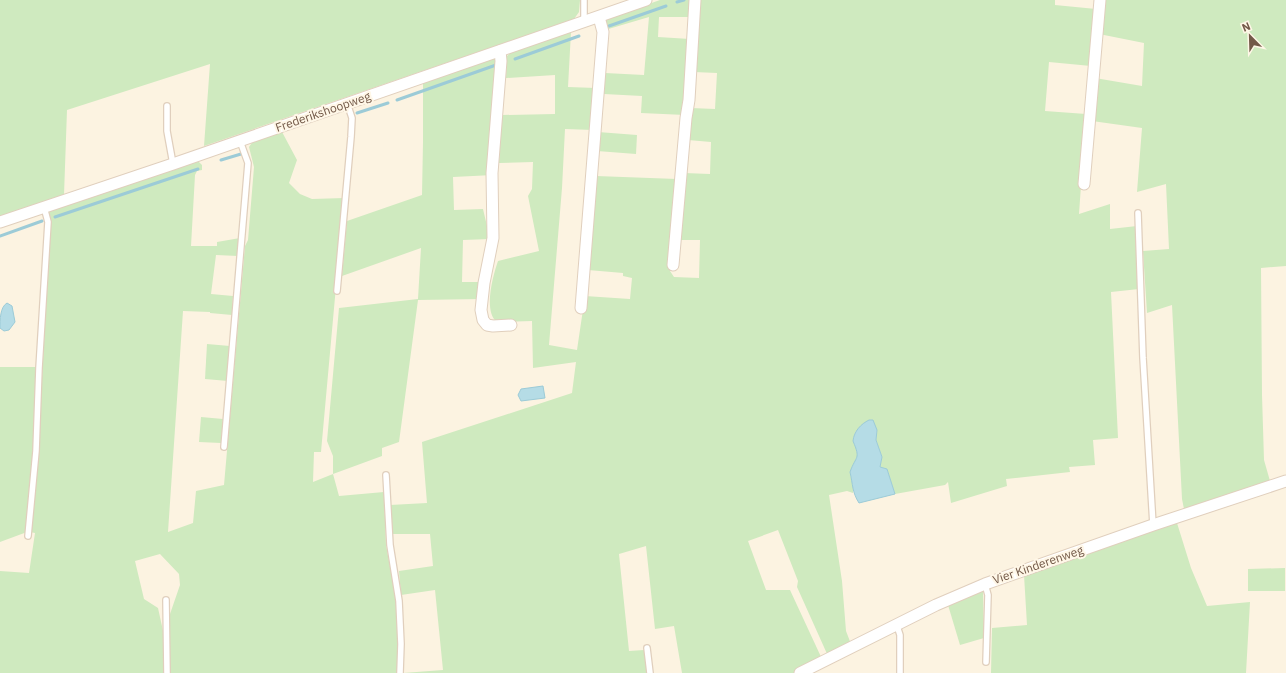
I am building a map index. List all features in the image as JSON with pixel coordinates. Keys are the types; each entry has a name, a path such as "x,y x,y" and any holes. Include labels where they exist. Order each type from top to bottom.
{"street":[{"name":"Frederikshoopweg","path":"0,222 173,164 646,0"},
{"path":"673,265 686,118 689,100 695,0"},
{"path":"1084,184 1100,0"},
{"path":"581,308 603,32 599,17"},
{"path":"500,51 501,61 492,173 493,238 484,283 481,310 483,320 487,325 511,325"},
{"name":"Vier Kinderenweg","path":"800,673 897,626 936,605 985,584 1152,525 1286,482"}],"lane":[{"path":"584,0 584,22"},
{"path":"338,291 352,118 347,103"},
{"path":"167,106 167,131 173,164"},
{"path":"224,447 248,163 240,140"},
{"path":"28,536 36,451 48,222 44,207"},
{"path":"1138,213 1143,358 1152,525"},
{"path":"386,475 390,545 399,601 401,644 400,673"},
{"path":"985,584 988,595 986,662"},
{"path":"166,600 167,673"},
{"path":"897,626 900,635 900,673"},
{"path":"647,648 650,673"}],"green space":[{"path":"0,0 580,0 579,12 574,19 204,146 210,64 67,110 64,195 0,217"},
{"path":"660,0 692,0 692,17 659,17 658,37 690,39 685,115 641,113 642,96 604,94 605,73 644,75 649,17 605,30 605,20"},
{"path":"699,0 1055,0 1055,5 1096,9 1091,66 1049,62 1045,111 1086,114 1079,214 1110,204 1110,229 1137,226 1139,289 1111,292 1118,438 1093,440 1095,465 1069,467 1070,472 1006,479 1007,486 951,503 948,482 945,485 895,494 887,469 880,467 882,457 876,440 877,430 856,431 854,442 858,450 858,457 850,472 853,493 847,491 829,495 842,581 846,631 851,644 828,656 797,587 798,581 778,530 748,541 766,590 790,590 822,659 795,673 682,673 674,626 655,629 646,546 619,554 629,651 644,650 647,673 403,673 443,670 435,590 401,595 399,571 433,566 430,534 392,534 390,505 427,503 422,442 572,393 576,362 533,368 532,321 497,322 493,317 491,310 490,293 498,261 539,251 528,196 532,189 533,162 499,163 502,115 555,114 555,75 506,78 507,56 510,53 571,32 568,87 596,88 593,130 565,129 562,188 549,345 577,350 585,296 630,299 632,278 623,276 623,273 588,270 596,176 677,179 670,271 674,277 699,278 700,240 678,240 684,173 710,174 711,142 688,140 691,108 715,109 717,73 694,72"},
{"path":"1102,0 1286,0 1286,266 1261,268 1264,460 1270,481 1184,509 1182,499 1172,305 1147,313 1143,251 1169,249 1166,184 1137,192 1142,128 1092,121 1095,78 1142,86 1144,43 1099,34"},
{"path":"496,58 499,59 493,175 453,177 454,210 483,209 490,239 463,240 462,282 482,282 482,299 418,300 399,442 382,448 382,456 333,474 333,456 327,441 339,308 418,299 421,248 342,276 347,221 422,195 423,83"},
{"path":"281,130 297,160 289,183 300,194 312,199 344,198 321,452 314,452 313,482 333,474 339,496 384,492 386,545 396,599 398,647 397,673 169,673 170,614 180,585 179,574 160,554 135,561 144,599 158,608 165,640 164,673 0,673 0,571 29,573 35,533 30,532 38,446 51,221 48,216 50,210 196,159 202,165 202,170 197,171 195,175 191,246 217,246 217,242 240,238 238,256 216,255 211,294 233,296 232,315 210,312 183,311 168,532 193,523 196,491 224,485 245,246 248,240 254,167 249,147 253,141"},
{"path":"598,132 637,135 636,154 597,151"},
{"path":"207,344 230,346 228,381 205,379"},
{"path":"0,367 38,367 34,451 27,532 0,542"},
{"path":"201,417 223,419 221,443 199,442"},
{"path":"1177,523 1191,568 1207,606 1250,602 1246,673 991,673 992,628 1027,625 1024,575"},
{"path":"1285,568 1285,591 1248,591 1248,569"},
{"path":"980,590 983,591 984,638 960,645 948,605"}],"water":[{"path":"7,303 12,306 15,322 9,330 4,331 0,328 0,318 3,307"},
{"path":"543,386 545,398 521,401 518,395 521,389"},
{"path":"869,420 873,420 877,430 876,440 882,457 880,467 887,469 895,494 859,503 854,492 850,472 857,457 857,451 853,441 858,428"}],"waterway":[{"path":"677,2 684,0"},
{"path":"609,26 666,6"},
{"path":"515,59 579,36"},
{"path":"397,100 496,65"},
{"path":"357,113 388,103"},
{"path":"221,160 241,154"},
{"path":"55,217 198,169"},
{"path":"0,236 42,221"}]}
